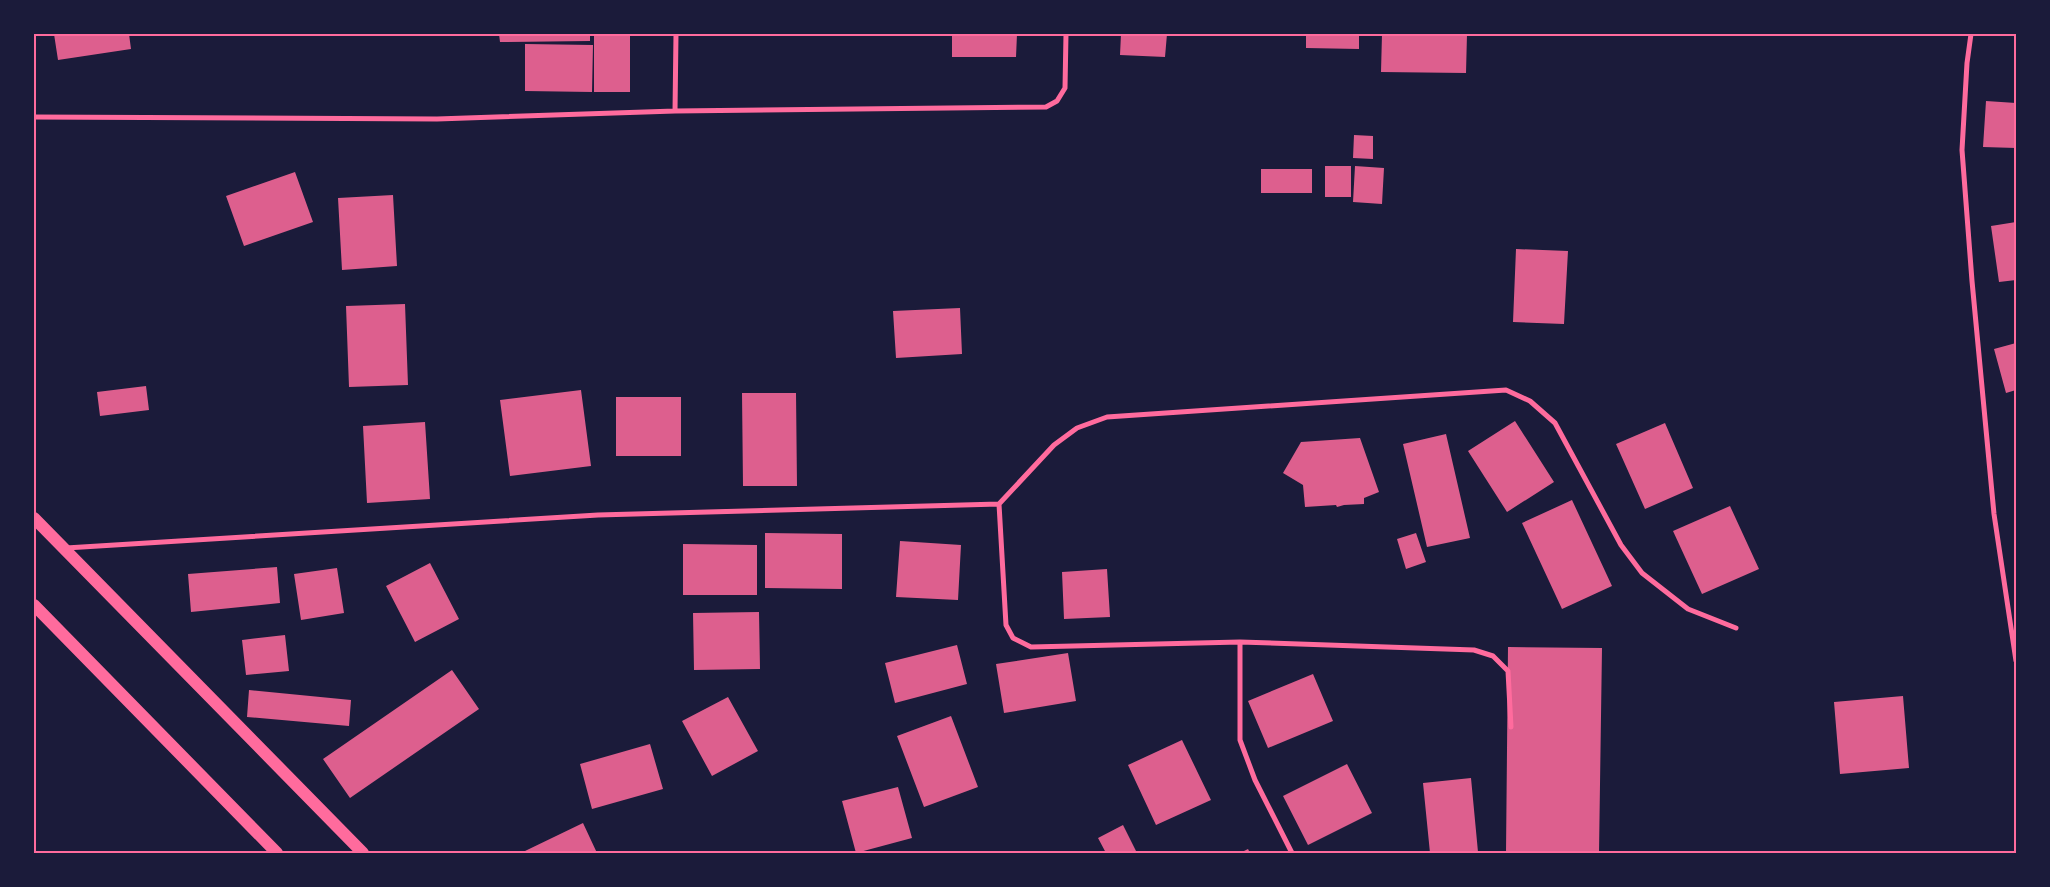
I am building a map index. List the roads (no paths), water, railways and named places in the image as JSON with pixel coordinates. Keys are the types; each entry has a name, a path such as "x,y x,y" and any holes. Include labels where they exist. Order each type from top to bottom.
{"main road":[{"path":"34,518 363,853"},
{"path":"34,605 277,853"}],"street":[{"path":"675,111 676,34"},
{"path":"34,117 437,119 675,111 1046,106 1057,102 1065,88 1066,34"},
{"path":"1971,34 1967,63 1962,150 1964,178 1994,514 2016,661"},
{"path":"1511,727 1508,671 1493,656 1474,650 1240,642 1032,647 1013,638 1006,625 999,504 1054,444 1077,428 1107,416 1506,390 1530,401 1555,423 1621,545 1642,573 1688,609 1736,628"},
{"path":"63,548 598,515 999,504"},
{"path":"1240,642 1240,740 1255,780 1292,853"}]}
